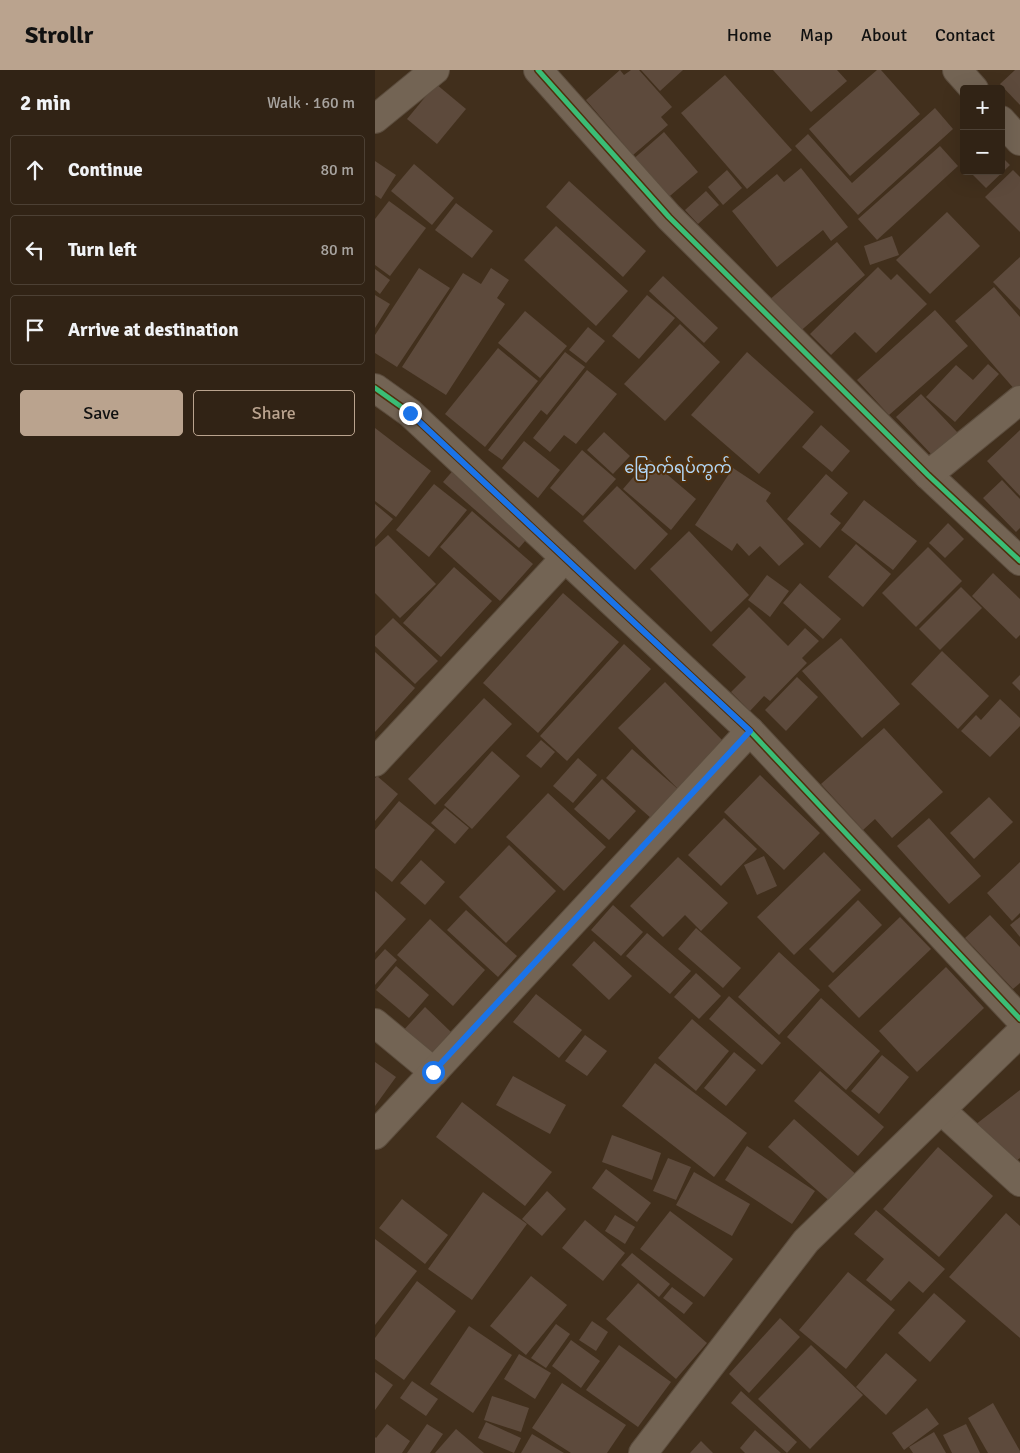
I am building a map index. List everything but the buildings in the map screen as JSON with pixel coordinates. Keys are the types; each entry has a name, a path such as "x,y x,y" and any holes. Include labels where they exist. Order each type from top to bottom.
{"street":[{"path":"375,119 435,70"},
{"path":"553,75 669,217 928,475 1020,561"},
{"path":"1005,124 1020,141"},
{"path":"375,388 410,413 750,731 1020,1019"},
{"path":"928,475 1020,400"},
{"path":"375,762 565,558"},
{"path":"375,1135 750,731"},
{"path":"375,1024 433,1072"},
{"path":"643,1453 806,1241 1020,1033"},
{"path":"941,1110 1020,1182"}],"cycle path":[{"path":"538,70 669,217 928,475 1020,561"},
{"path":"375,388 410,413 750,731 1020,1019"}],"district":[{"name":"မြောက်ရပ်ကွက်","path":"678,467"}],"route":[{"path":"410,413 750,731 433,1072"}]}
